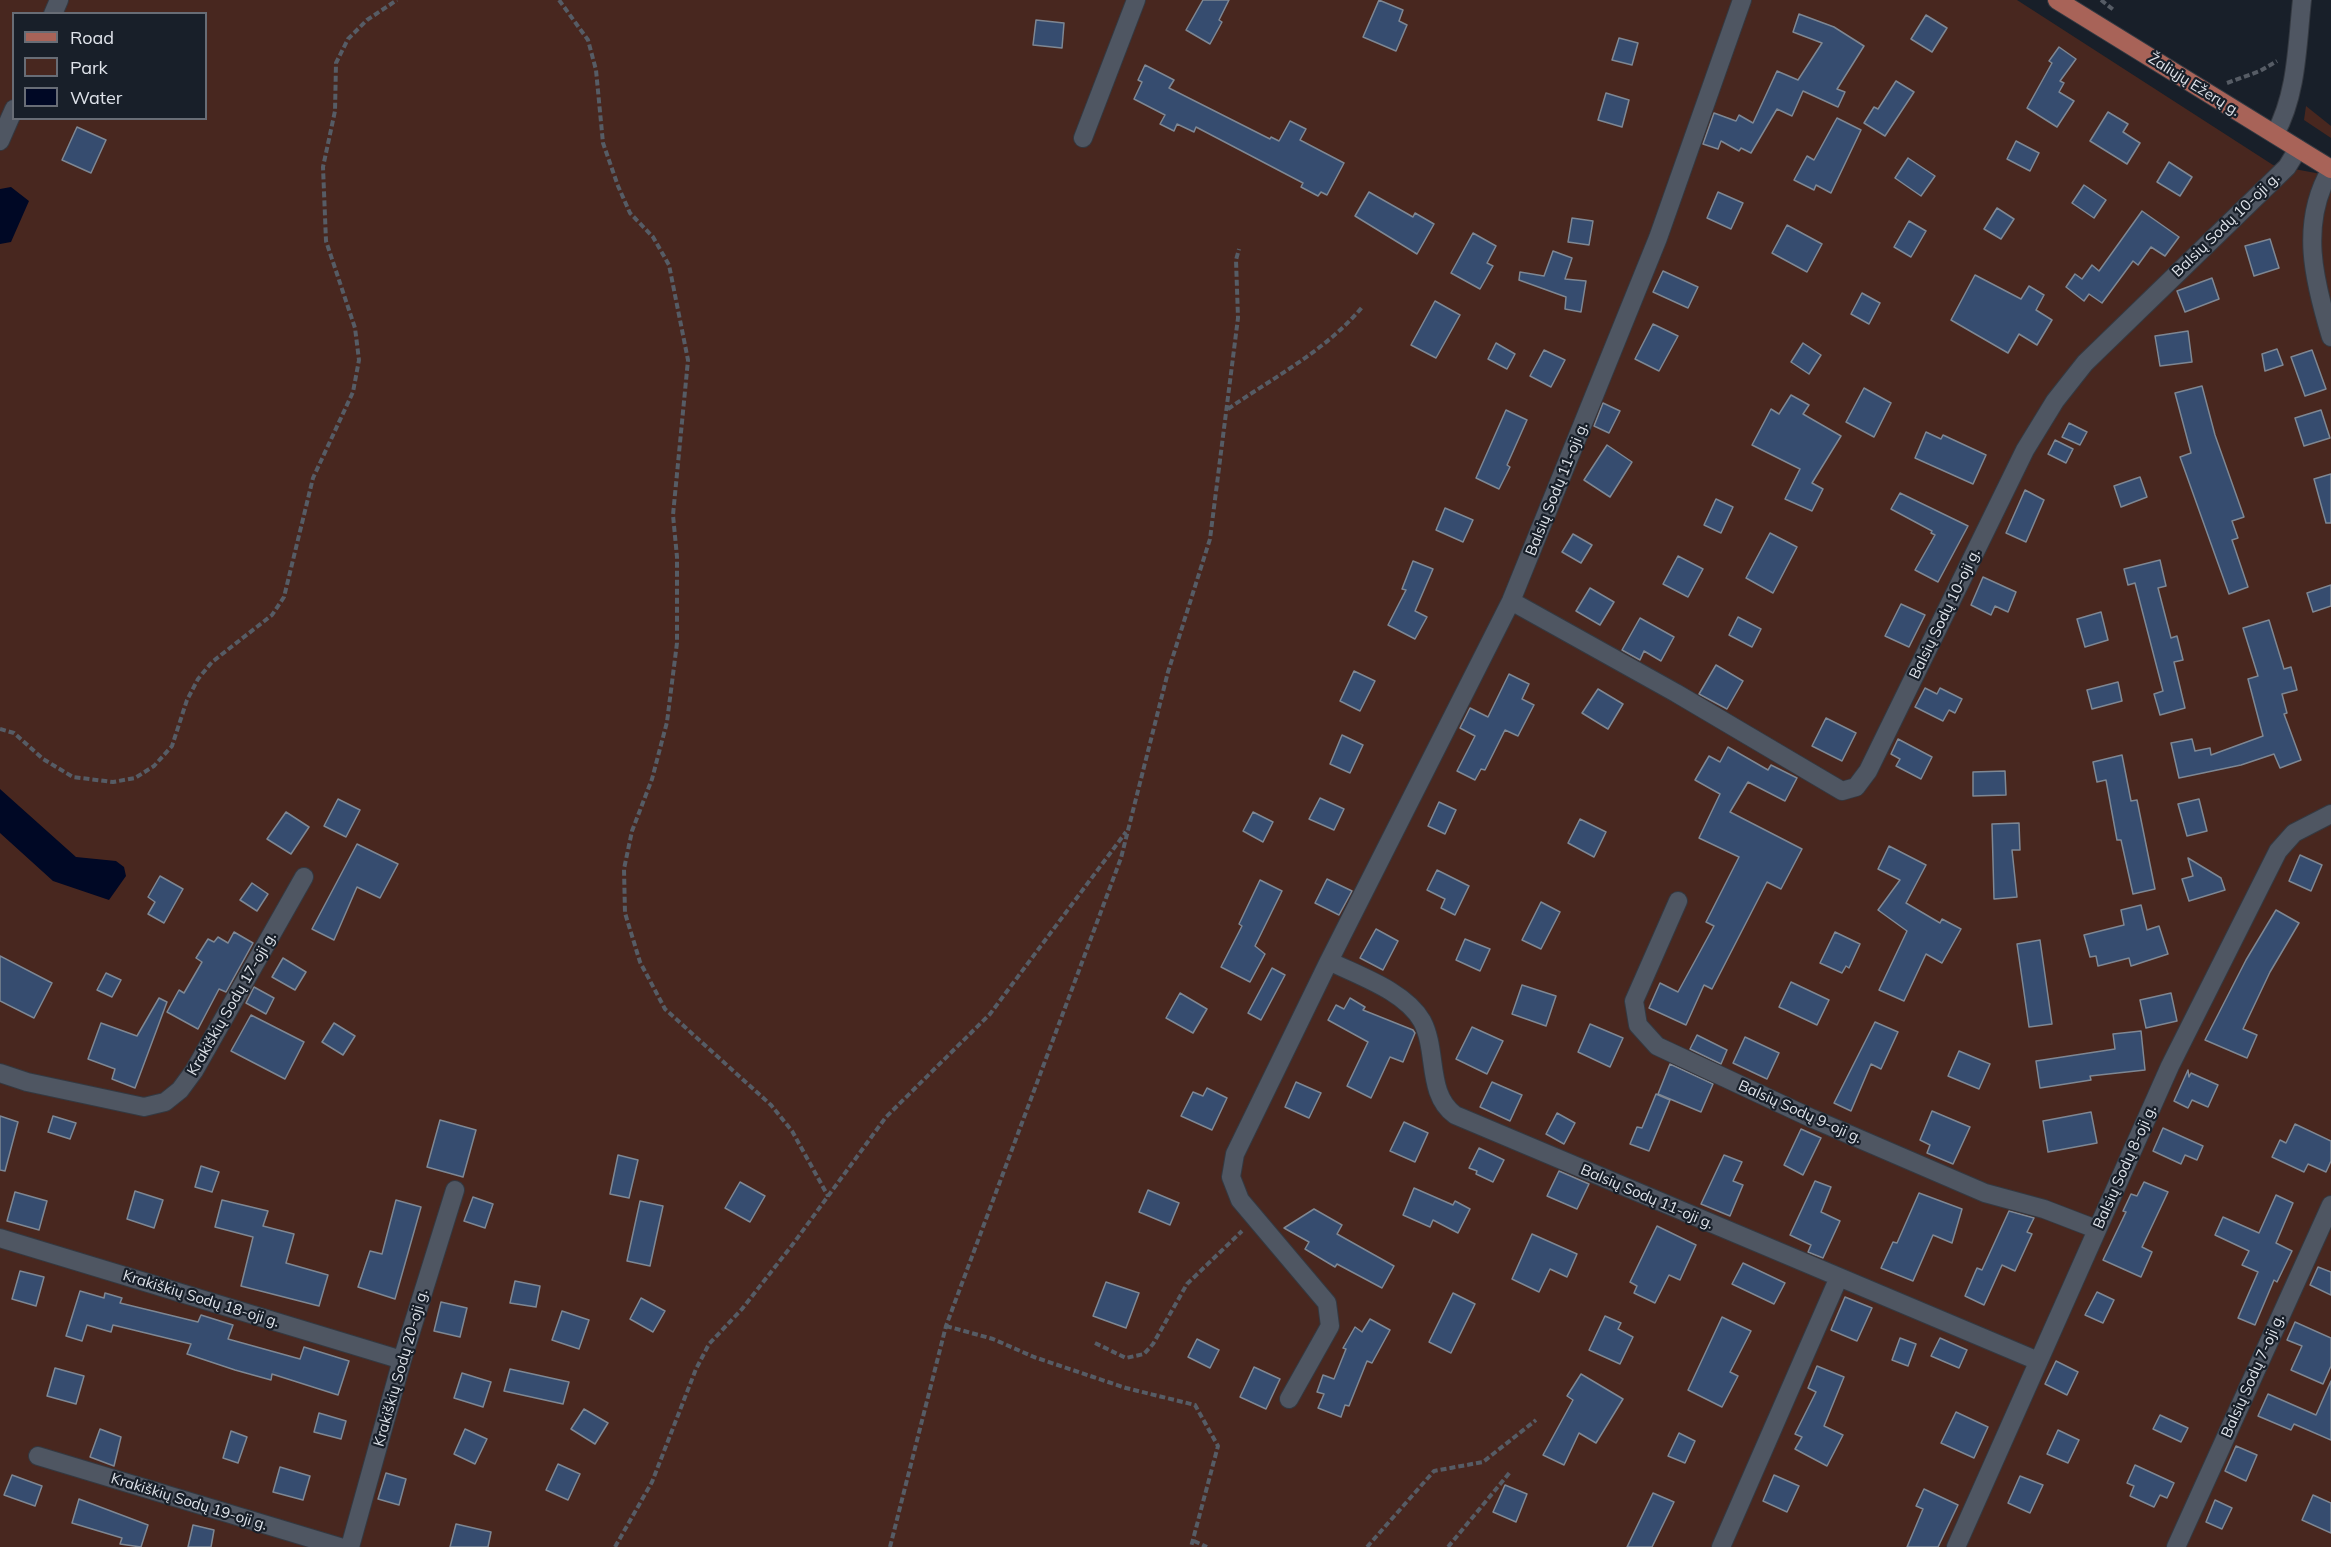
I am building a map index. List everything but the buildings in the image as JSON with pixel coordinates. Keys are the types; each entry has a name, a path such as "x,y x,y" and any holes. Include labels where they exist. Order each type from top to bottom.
{"main road":[{"name":"Žaliųjų Ežerų g.","path":"2057,0 2331,169"}],"street":[{"path":"1083,138 1136,0"},
{"name":"Balsių Sodų 11-oji g.","path":"1289,1399 1330,1326 1331,1315 1327,1303 1240,1200 1231,1177 1235,1154 1329,961 1511,601 1658,238 1742,0"},
{"path":"2275,135 2286,115 2292,95 2302,0"},
{"path":"0,141 12,114"},
{"name":"Balsių Sodų 10-oji g.","path":"1511,601 1676,693 1842,790 1856,787 1868,771 2025,450 2055,401 2114,332 2287,166 2298,148"},
{"path":"2331,169 2318,196 2311,240 2311,259 2331,337"},
{"name":"Balsių Sodų 8-oji g.","path":"1956,1547 2170,1066 2278,851 2294,833 2331,814"},
{"name":"Krakiškių Sodų 17-oji g.","path":"0,1073 27,1082 144,1107 165,1102 180,1090 194,1071 304,877"},
{"name":"Balsių Sodų 9-oji g.","path":"1678,902 1634,1001 1638,1025 1657,1046 1811,1118 1985,1193 2044,1209 2096,1229"},
{"name":"Balsių Sodų 11-oji g.","path":"1329,961 1389,992 1409,1006 1421,1020 1428,1035 1437,1090 1446,1108 1455,1115 2038,1361"},
{"name":"Krakiškių Sodų 20-oji g.","path":"350,1547 402,1360 455,1190"},
{"name":"Balsių Sodų 7-oji g.","path":"2176,1547 2331,1205"},
{"name":"Krakiškių Sodų 18-oji g.","path":"0,1238 402,1360"},
{"path":"1721,1547 1839,1277"},
{"name":"Krakiškių Sodų 19-oji g.","path":"38,1456 339,1547"}],"path":[{"path":"0,729 14,733 43,759 73,777 113,782 135,778 154,766 172,746 187,700 198,680 212,662 272,615 284,597 313,478 353,392 358,360 355,328 327,241 323,167 335,111 336,63 348,39 367,20 398,0"},
{"path":"559,0 588,40 596,70 603,143 618,186 630,213 653,237 669,265 688,360 673,515 677,557 677,643 667,722 652,779 632,831 624,869 626,914 640,962 665,1009 771,1105 792,1131 828,1196"},
{"path":"2227,83 2260,71 2296,50"},
{"path":"890,1547 946,1326 1116,869 1168,672 1210,538 1238,318 1236,260 1239,249"},
{"path":"1227,410 1305,358 1353,318 1363,306"},
{"path":"615,1547 652,1482 696,1369 709,1344 742,1309 886,1117 990,1014 1128,829"},
{"path":"1095,1343 1126,1358 1144,1354 1153,1344 1187,1284 1256,1219"},
{"path":"946,1326 993,1339 1034,1357 1126,1388 1195,1405 1218,1446 1191,1547"},
{"path":"1367,1547 1434,1471 1482,1462 1536,1420"},
{"path":"1448,1547 1511,1471"},
{"path":"1194,1541 1208,1547"}],"green space":[{"path":"0,0 2017,0 2273,165 2321,174 2331,180 2331,1547 0,1547"},
{"path":"2306,106 2331,126 2331,138 2304,120"}],"water":[{"path":"11,187 29,201 11,242 0,244 0,189"},
{"path":"0,789 76,857 116,861 124,867 126,876 109,900 53,881 0,833"}]}
